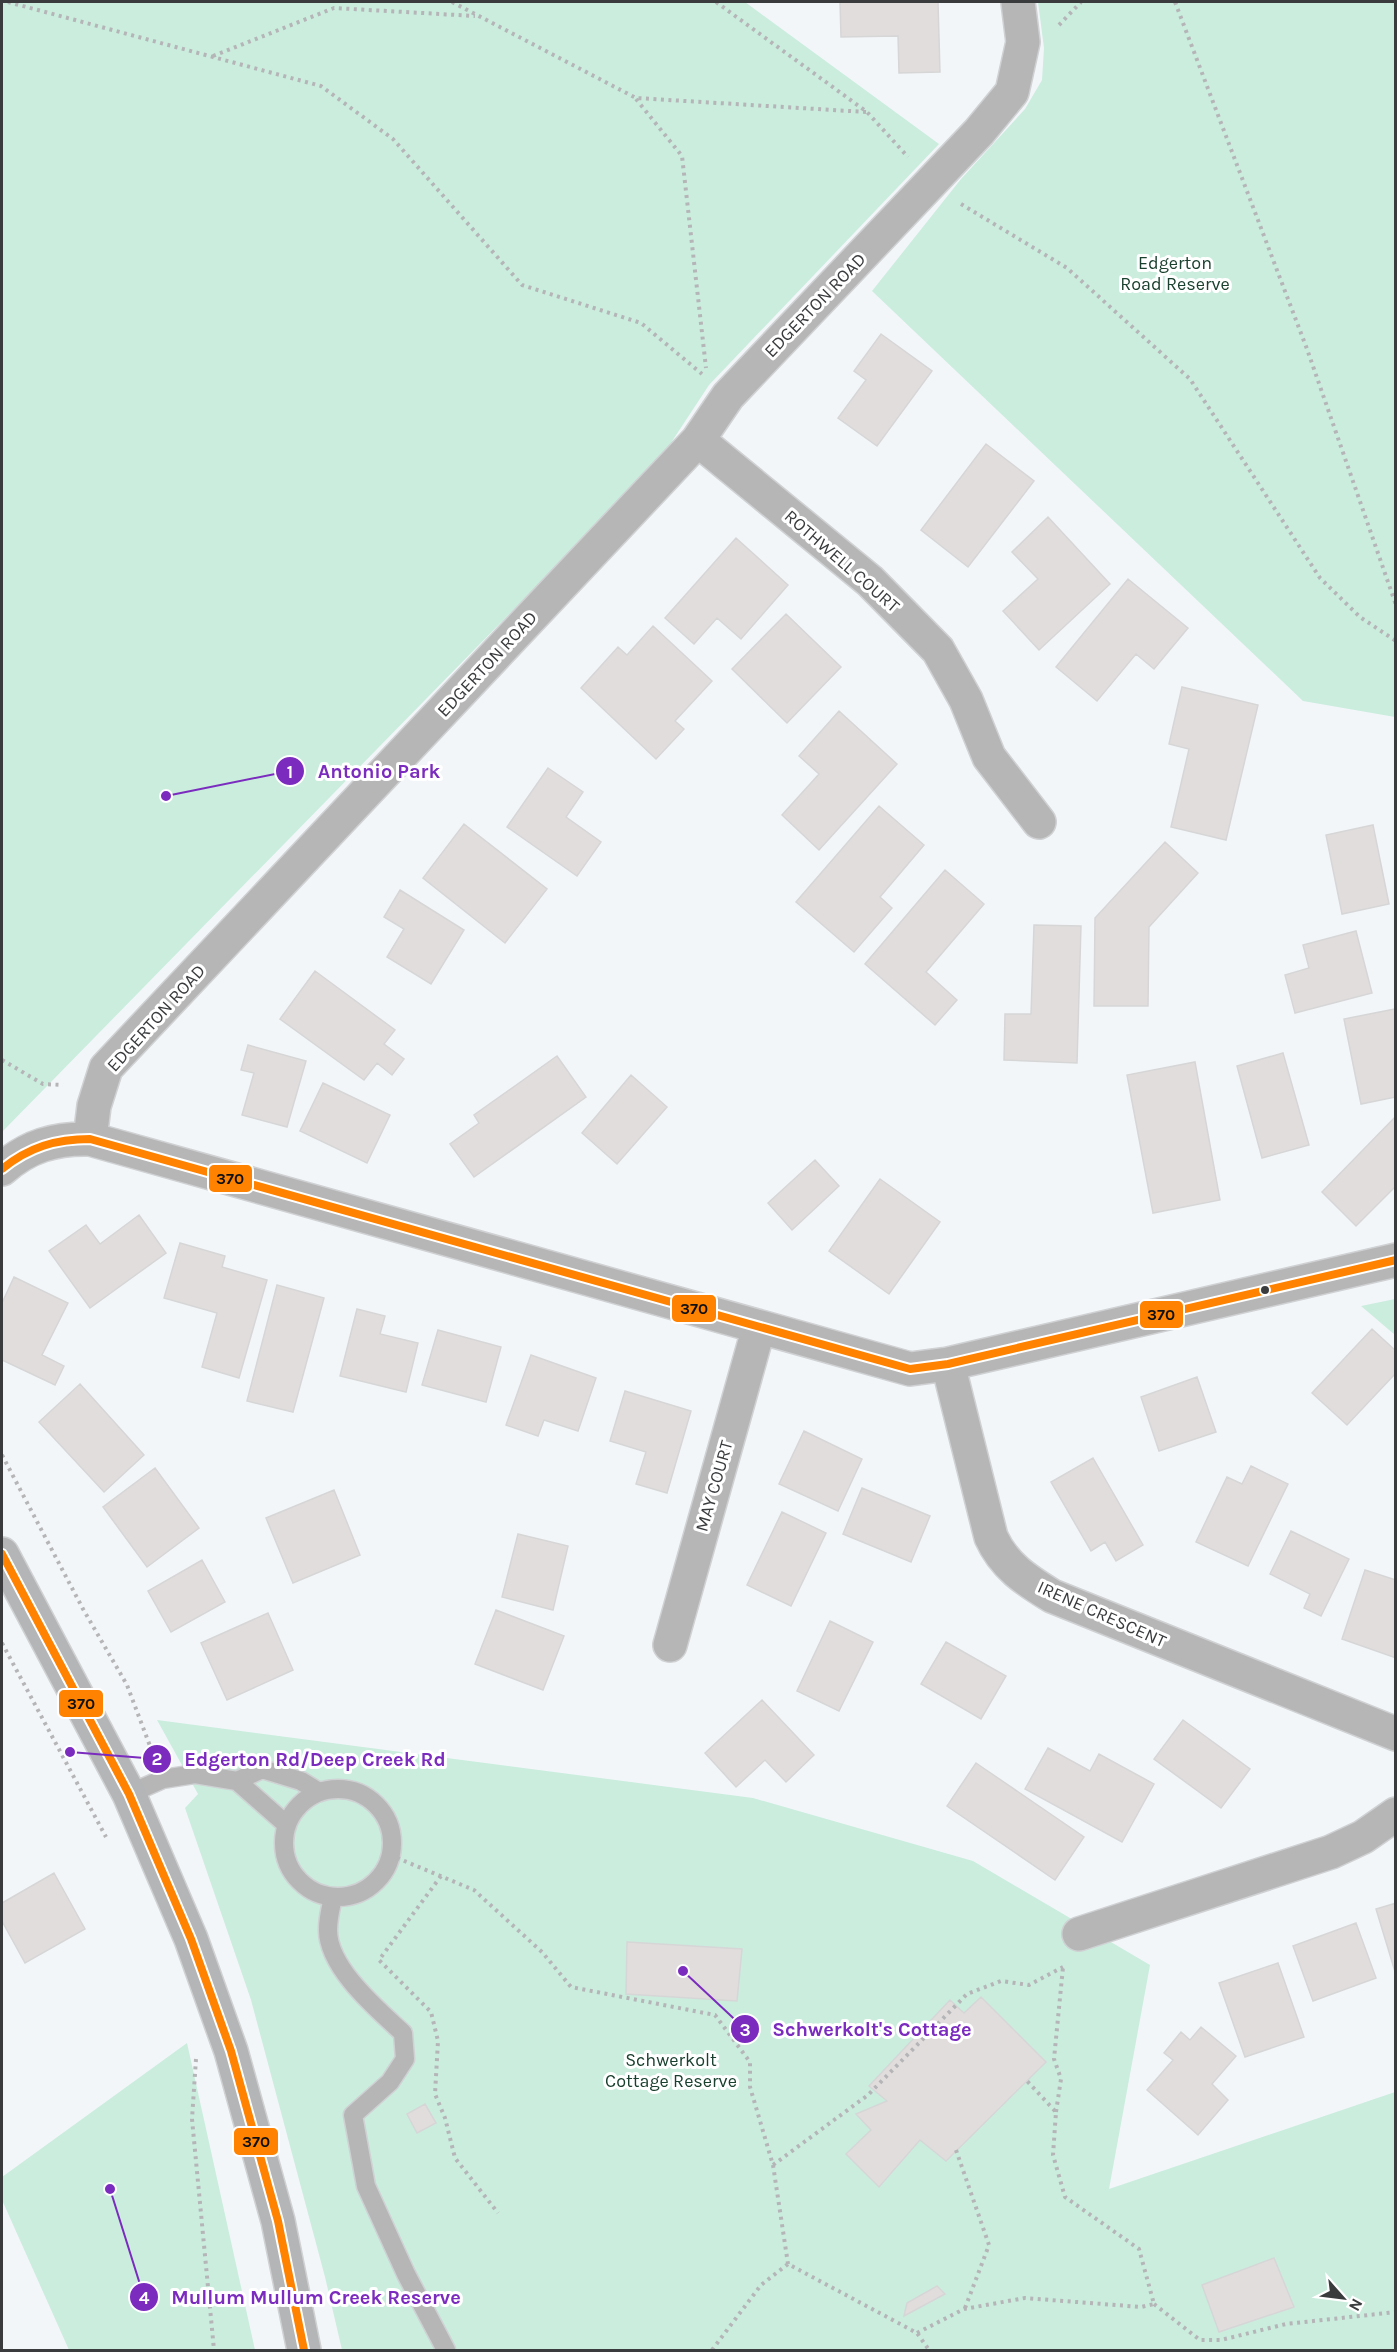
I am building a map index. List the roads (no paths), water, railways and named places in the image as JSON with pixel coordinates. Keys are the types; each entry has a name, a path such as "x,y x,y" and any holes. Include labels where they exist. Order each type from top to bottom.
{"main road":[{"path":"2,1554 129,1794 191,1939 231,2051 278,2221 304,2350"}],"street":[{"name":"EDGERTON ROAD","path":"90,1138 94,1106 106,1068 698,440 728,396 980,132 1012,92 1023,42 1018,2"},
{"name":"ROTHWELL COURT","path":"698,440 870,581 938,650 966,700 989,756 1039,822"},
{"path":"2,1169 39,1143 65,1138 90,1138 910,1369 948,1364 1395,1260"},
{"name":"MAY COURT","path":"670,1645 759,1327"},
{"name":"IRENE CRESCENT","path":"948,1364 992,1537 998,1552 1017,1573 1052,1596 1395,1734"},
{"path":"1079,1934 1331,1852 1363,1837 1395,1814"}],"lane":[{"path":"237,1781 262,1769 301,1781 319,1792"},
{"path":"129,1794 163,1779 195,1774 237,1781 287,1825"},
{"path":"347,1789 373,1802 389,1827 390,1855 384,1871 366,1889 350,1895 333,1897 316,1893 293,1873 284,1845 287,1825 296,1808 319,1792 347,1789"},
{"path":"333,1897 328,1930 332,1949 359,1992 403,2033 405,2059 390,2082 353,2115 366,2186 406,2274 446,2350"}],"place":[{"name":"Antonio Park","path":"166,796"},
{"name":"Edgerton Rd/Deep Creek Rd","path":"70,1752"},
{"name":"Schwerkolt's Cottage","path":"683,1971"},
{"name":"Mullum Mullum Creek Reserve","path":"110,2189"}],"park label":[{"name":"Edgerton Road Reserve","path":"1175,273"},
{"name":"Schwerkolt Cottage Reserve","path":"671,2070"}]}
